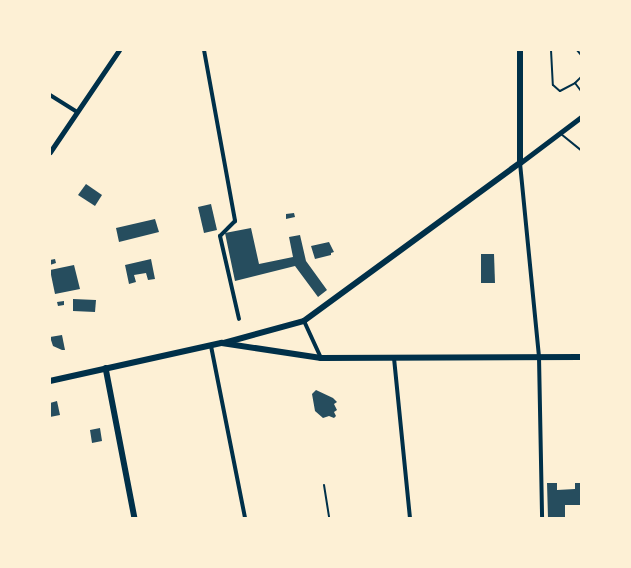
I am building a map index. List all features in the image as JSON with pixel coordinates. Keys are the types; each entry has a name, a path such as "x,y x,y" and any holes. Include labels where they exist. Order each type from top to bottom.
{"main road":[{"path":"50,381 211,346 304,321 520,163 520,50"},
{"path":"222,343 321,358 581,357"},
{"path":"106,368 134,518"}],"street":[{"path":"50,152 119,50"},
{"path":"204,50 235,221 220,236 239,319"},
{"path":"50,95 77,112"},
{"path":"542,518 539,357 520,163 581,117"},
{"path":"304,321 321,358"},
{"path":"211,346 245,518"},
{"path":"394,358 410,518"}],"lane":[{"path":"551,50 553,85 560,91 581,77"},
{"path":"577,50 581,55"},
{"path":"574,83 581,91"},
{"path":"560,133 581,150"},
{"path":"324,485 329,518"}],"building":[{"path":"86,184 102,195 95,206 78,195"},
{"path":"211,204 217,230 204,233 198,207"},
{"path":"294,213 295,217 286,219 286,214"},
{"path":"155,219 159,232 119,242 116,228"},
{"path":"251,228 259,264 293,257 289,237 300,235 306,261 327,290 318,297 295,266 235,281 225,233"},
{"path":"329,242 334,252 331,253 331,255 315,259 311,246"},
{"path":"481,254 494,254 495,283 481,283"},
{"path":"55,259 56,263 50,265 50,260"},
{"path":"151,259 155,279 148,280 146,273 134,275 136,282 129,284 125,265"},
{"path":"74,265 80,289 55,294 50,270"},
{"path":"73,299 96,300 95,312 73,311"},
{"path":"64,301 64,305 58,306 57,302"},
{"path":"62,335 65,350 53,346 50,337"},
{"path":"316,390 333,398 337,402 334,404 337,410 334,412 336,416 334,418 329,416 323,418 315,411 312,394"},
{"path":"57,401 60,415 50,417 50,403"},
{"path":"100,428 102,441 92,443 90,430"},
{"path":"547,483 557,483 557,490 575,489 575,483 581,483 581,505 565,505 565,518 548,518"}]}
